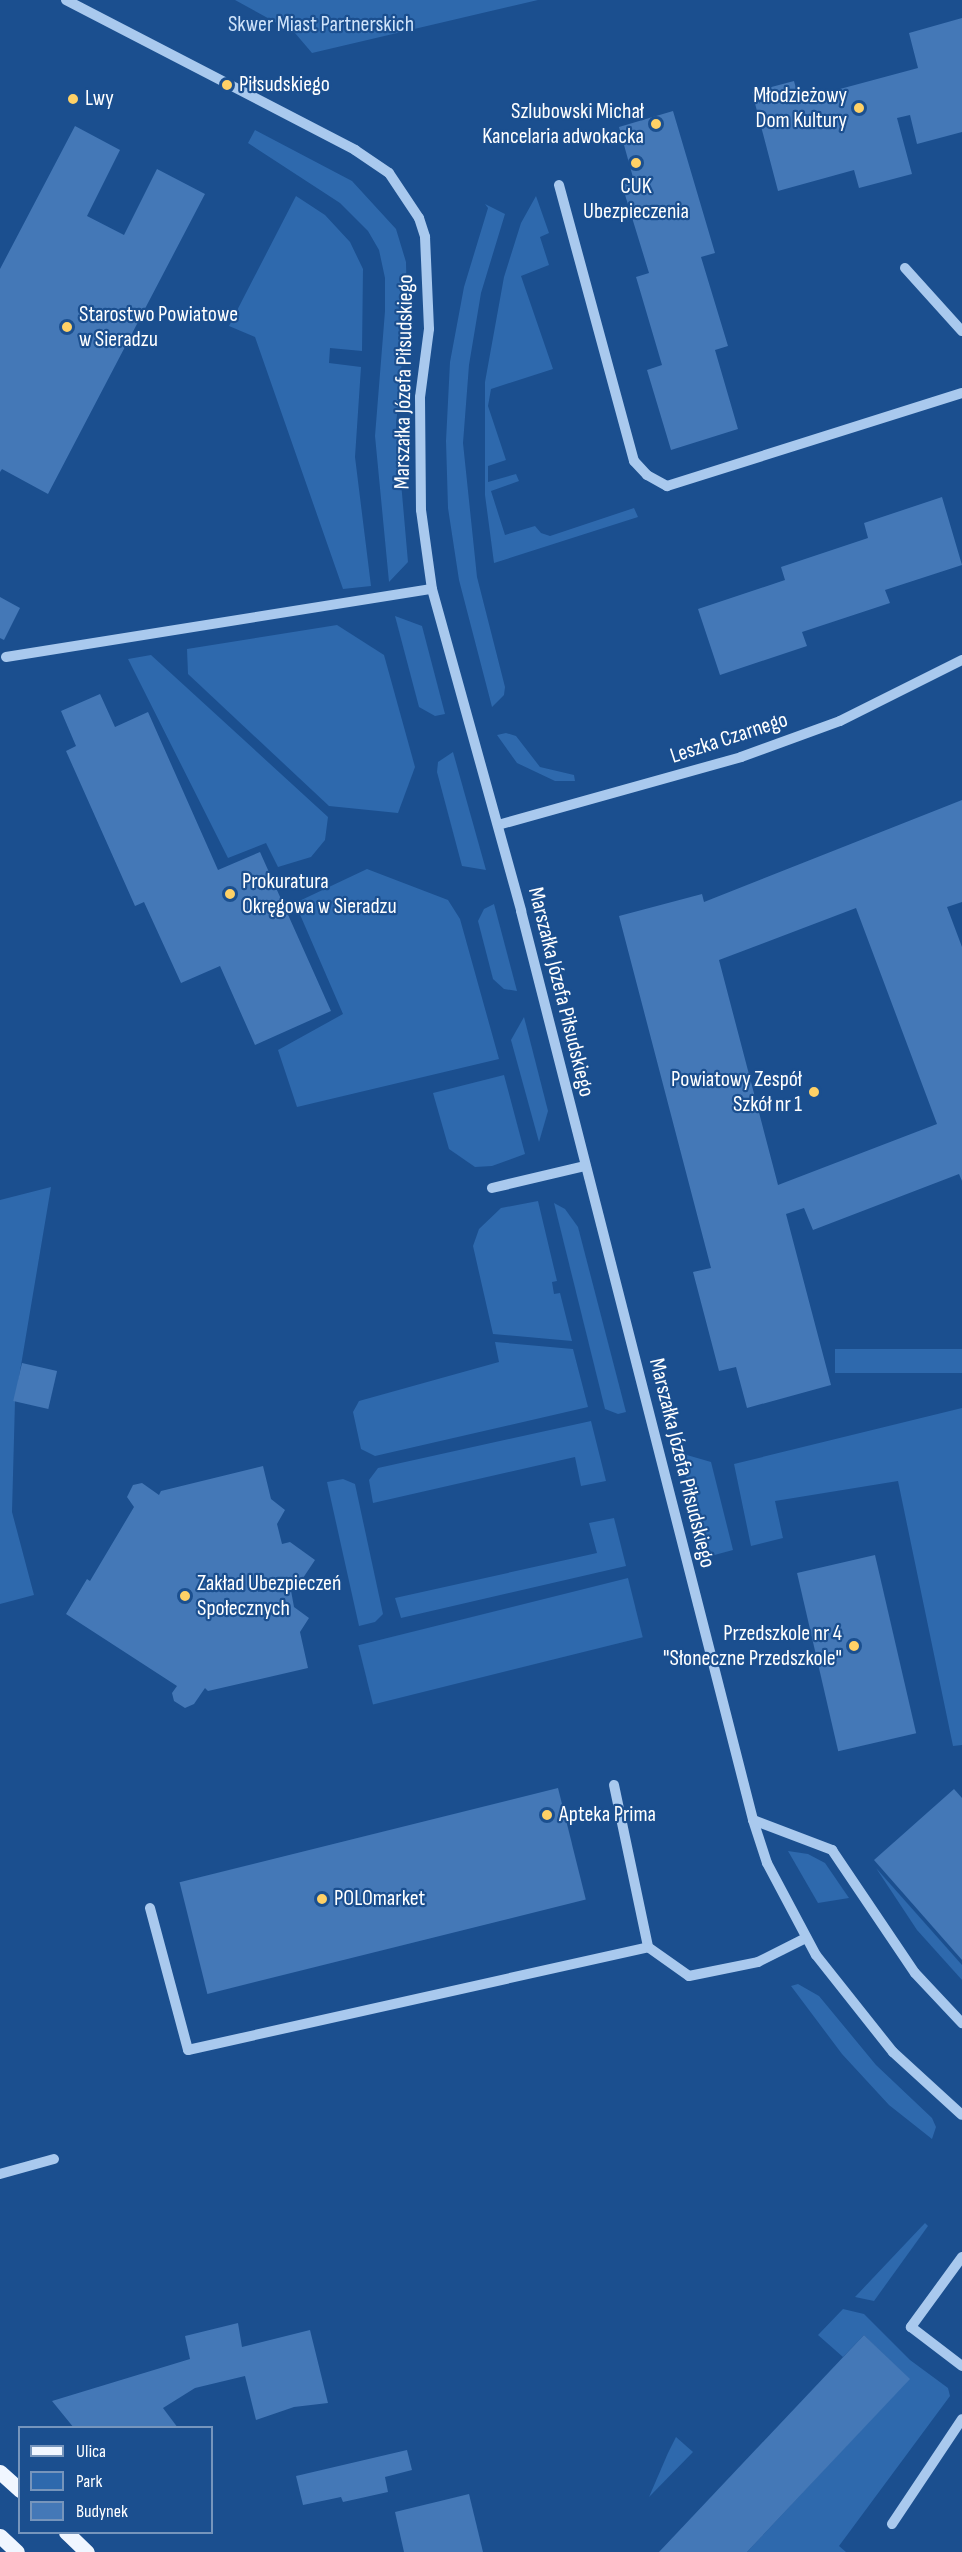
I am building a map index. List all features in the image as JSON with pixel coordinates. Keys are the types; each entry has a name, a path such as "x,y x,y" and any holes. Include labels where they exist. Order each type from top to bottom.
{"main road":[{"path":"0,2472 18,2488"},
{"path":"68,2534 87,2552"},
{"path":"0,2536 17,2552"}],"street":[{"name":"Marszałka Józefa Piłsudskiego","path":"66,0 355,150 389,173 408,201 425,237 429,329 420,397 421,510 432,589 498,825 753,1820 767,1863 806,1938 851,2002 893,2052 962,2115"},
{"path":"559,185 634,460 647,475 667,486 962,393"},
{"path":"905,268 962,332"},
{"path":"6,657 432,589"},
{"name":"Leszka Czarnego","path":"498,825 752,753 840,721 962,660"},
{"path":"492,1188 585,1166"},
{"path":"614,1785 648,1947 689,1976 759,1962 806,1938"},
{"path":"753,1820 832,1850 915,1973 962,2024"},
{"path":"150,1908 188,2050 648,1947"},
{"path":"0,2174 54,2159"},
{"path":"962,2257 911,2327 962,2366"},
{"path":"892,2524 962,2419"}],"green space":[{"name":"Skwer Miast Partnerskich","path":"235,0 538,0 312,53 295,33"},
{"path":"255,130 352,181 396,229 406,262 407,307 396,425 408,562 389,582 375,436 385,311 385,278 379,250 368,231 340,203 248,143"},
{"path":"296,196 325,215 350,242 363,269 362,351 330,348 329,363 361,367 355,457 371,586 343,589 255,337 229,326"},
{"path":"536,196 549,233 540,237 549,265 521,276 553,369 491,389 488,406 506,460 488,466 488,482 516,474 519,481 491,491 505,535 535,526 541,533 550,536 634,508 638,517 494,563 485,495 485,382 504,277 521,223"},
{"path":"485,204 505,214 481,293 469,365 463,443 477,577 505,687 504,695 492,707 459,580 448,508 446,441 450,362 464,287 488,208"},
{"path":"395,616 422,626 445,714 435,716 419,707"},
{"path":"337,625 384,655 415,767 398,813 329,806 188,674 187,649"},
{"path":"151,655 328,817 325,840 311,857 278,867 266,843 228,858 128,659"},
{"path":"506,733 516,736 540,767 574,775 575,781 555,781 517,763 497,735"},
{"path":"453,752 486,870 462,866 437,772 438,762"},
{"path":"367,869 448,900 460,919 499,1059 297,1107 278,1050 343,1014 295,903"},
{"path":"494,904 517,991 504,989 493,979 478,921 484,909"},
{"path":"524,1017 548,1111 539,1142 511,1040"},
{"path":"504,1075 525,1154 492,1166 475,1167 449,1149 433,1093"},
{"path":"51,1187 15,1401 12,1512 34,1595 0,1604 0,1200"},
{"path":"538,1201 557,1281 552,1282 554,1294 560,1293 572,1341 493,1334 473,1246 479,1229 501,1208"},
{"path":"554,1203 565,1209 578,1227 626,1412 618,1414 605,1409"},
{"path":"495,1342 573,1349 588,1407 375,1456 361,1449 353,1412 359,1401 499,1362"},
{"path":"835,1349 962,1349 962,1373 835,1373"},
{"path":"962,1408 962,1745 953,1746 898,1481 775,1501 783,1538 751,1546 734,1464"},
{"path":"591,1421 606,1481 581,1486 575,1457 373,1503 369,1480 378,1468"},
{"path":"680,1453 711,1462 733,1550 707,1557"},
{"path":"343,1479 355,1484 383,1614 375,1622 359,1626 327,1482"},
{"path":"614,1518 626,1566 401,1618 395,1598 597,1553 589,1523"},
{"path":"628,1578 643,1637 373,1704 358,1645"},
{"path":"788,1851 808,1854 825,1863 849,1898 818,1903"},
{"path":"876,1868 962,1965 962,1980 917,1930"},
{"path":"798,1984 819,1996 876,2065 932,2118 936,2127 932,2139 889,2105 842,2054 791,1986"},
{"path":"925,2223 928,2226 874,2301 855,2297"},
{"path":"843,2309 864,2314 910,2360 948,2388 950,2396 839,2546 846,2552 747,2552 909,2379 864,2335 843,2357 818,2335"},
{"path":"676,2437 693,2452 649,2497 668,2453"}],"building":[{"name":"Młodzieżowy Dom Kultury","path":"962,18 962,132 917,144 910,115 897,118 912,174 859,188 854,170 778,191 752,92 794,81 799,100 918,68 909,33"},
{"path":"673,111 715,253 701,257 728,346 715,350 738,429 671,450 647,370 662,365 636,277 649,273 622,185 634,181 619,127"},
{"name":"Starostwo Powiatowe w Sieradzu","path":"75,126 120,150 87,216 124,235 157,169 205,194 48,494 2,469 0,472 0,269"},
{"path":"942,497 962,565 885,590 890,603 802,632 807,646 720,675 698,609 785,580 781,567 868,538 864,523"},
{"path":"0,597 20,608 4,640 0,638"},
{"path":"100,694 115,727 148,712 218,870 260,852 331,1011 255,1045 220,966 181,983 144,902 135,906 66,751 76,746 61,711"},
{"path":"962,800 962,902 947,907 962,947 962,1181 959,1174 813,1230 804,1208 786,1214 831,1385 747,1408 736,1367 719,1371 693,1272 711,1268 619,916 702,894 704,902","holes":["856,908 937,1124 778,1185 719,960"]},
{"path":"22,1363 57,1371 48,1409 13,1401"},
{"name":"Zakład Ubezpieczeń Społecznych","path":"263,1466 271,1499 285,1510 277,1524 282,1544 290,1542 315,1560 299,1584 290,1585 294,1607 309,1618 300,1632 308,1668 208,1691 205,1688 194,1704 185,1708 174,1701 172,1693 177,1686 66,1614 87,1579 90,1581 134,1507 127,1497 133,1485 142,1483 159,1495 161,1491"},
{"path":"875,1555 916,1733 838,1751 797,1573"},
{"name":"POLOmarket","path":"558,1788 586,1900 207,1994 180,1882"},
{"path":"954,1789 962,1798 962,1960 874,1860"},
{"path":"238,2323 242,2347 310,2330 328,2403 294,2407 256,2420 245,2376 195,2388 163,2408 176,2426 72,2426 52,2401 190,2359 185,2336"},
{"path":"864,2335 910,2379 747,2552 659,2552"},
{"path":"407,2450 412,2470 385,2477 388,2492 343,2502 341,2497 303,2505 296,2476"},
{"path":"469,2494 483,2552 404,2552 395,2512"}],"place":[{"name":"Piłsudskiego","path":"227,85"},
{"name":"Lwy","path":"73,99"},
{"name":"Młodzieżowy Dom Kultury","path":"859,108"},
{"name":"Szlubowski Michał Kancelaria adwokacka","path":"656,124"},
{"name":"CUK Ubezpieczenia","path":"636,163"},
{"name":"Starostwo Powiatowe w Sieradzu","path":"67,327"},
{"name":"Prokuratura Okręgowa w Sieradzu","path":"230,894"},
{"name":"Powiatowy Zespół Szkół nr 1","path":"814,1092"},
{"name":"Zakład Ubezpieczeń Społecznych","path":"185,1596"},
{"name":"Przedszkole nr 4 \"Słoneczne Przedszkole\"","path":"854,1646"},
{"name":"Apteka Prima","path":"547,1815"},
{"name":"POLOmarket","path":"322,1899"}]}
